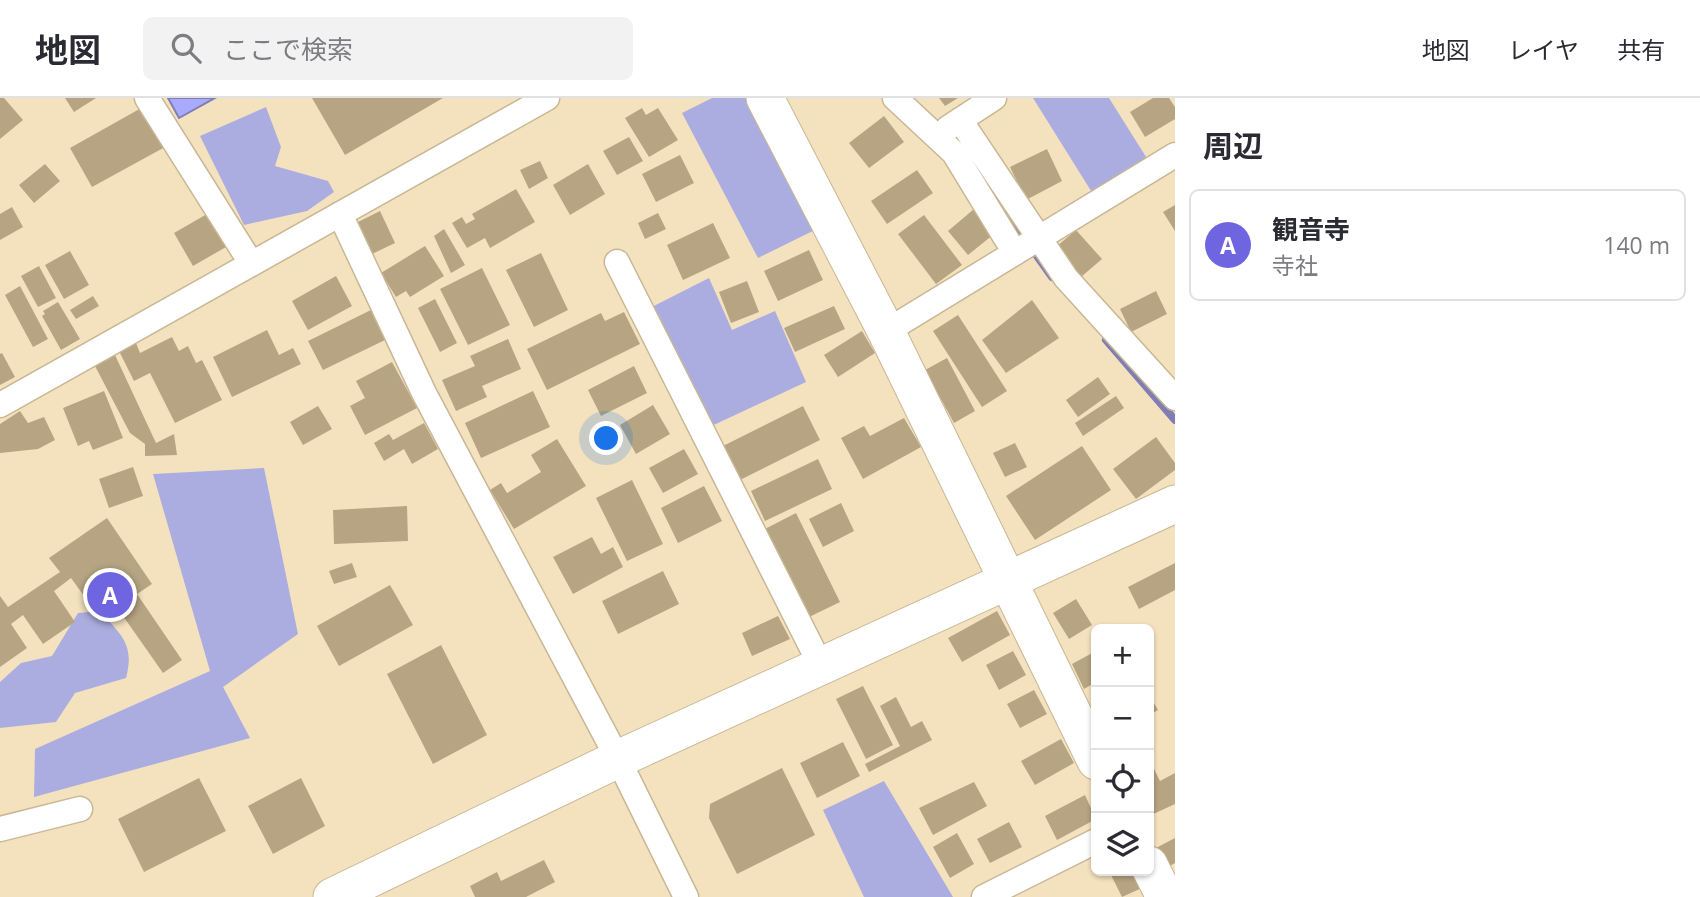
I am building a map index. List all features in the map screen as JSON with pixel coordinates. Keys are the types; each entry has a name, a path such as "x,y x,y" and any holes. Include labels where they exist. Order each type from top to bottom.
{"street":[{"path":"147,98 251,263"},
{"path":"0,405 547,98"},
{"path":"765,98 885,329 1004,579 1091,751"},
{"path":"895,98 936,136 961,164 1015,253"},
{"path":"936,136 994,98"},
{"path":"960,120 1066,278 1175,398"},
{"path":"885,329 901,323 1175,155"},
{"path":"340,214 424,393 618,759 686,897"},
{"path":"617,262 820,664"},
{"path":"332,897 820,664 1175,504"},
{"path":"0,829 80,809"},
{"path":"984,897 1091,844"},
{"path":"1154,875 1165,897"}],"shaded area":[{"path":"168,98 215,98 179,118"},
{"path":"712,98 765,98 829,223 758,258 682,113"},
{"path":"1033,98 1109,98 1153,168 1098,202"},
{"path":"266,107 281,147 275,166 328,181 334,192 307,211 244,225 200,136"},
{"path":"709,278 732,330 775,311 806,382 703,430 642,312"},
{"path":"264,468 298,634 223,687 250,738 34,797 35,749 210,671 153,474"},
{"path":"100,611 120,634 127,648 129,657 126,678 75,693 56,722 0,728 0,682 21,663 52,656 78,613"},
{"path":"884,781 953,897 864,897 823,810"}],"building":[{"path":"0,98 4,98 23,120 0,139"},
{"path":"65,98 96,98 74,112"},
{"path":"312,98 443,98 345,155"},
{"path":"939,98 958,98 945,106"},
{"path":"1153,98 1169,98 1175,107 1175,119 1145,137 1130,112"},
{"path":"143,107 165,147 92,187 70,148"},
{"path":"642,108 646,115 658,108 678,140 649,157 625,118"},
{"path":"884,116 904,142 869,168 849,143"},
{"path":"629,137 643,161 617,175 603,151"},
{"path":"1047,149 1062,181 1026,200 1010,167"},
{"path":"680,155 694,183 656,202 642,174"},
{"path":"540,161 548,178 529,189 520,170"},
{"path":"45,164 60,181 34,203 19,185"},
{"path":"588,164 605,194 570,215 553,185"},
{"path":"917,170 933,193 887,224 871,201"},
{"path":"516,189 535,222 490,248 485,238 467,248 452,223 462,217 466,224 475,219 472,214"},
{"path":"1175,205 1175,231 1163,212"},
{"path":"12,207 23,227 0,240 0,214"},
{"path":"974,209 994,234 968,255 948,231"},
{"path":"380,211 395,243 372,254 356,223"},
{"path":"658,213 666,229 645,239 638,223"},
{"path":"207,214 226,247 193,266 174,233"},
{"path":"924,215 962,265 936,284 898,234"},
{"path":"713,223 730,258 683,280 667,245"},
{"path":"444,229 465,265 451,273 434,236"},
{"path":"1076,230 1102,259 1081,277 1056,247"},
{"path":"425,246 444,276 410,297 406,291 396,297 381,273"},
{"path":"809,250 823,280 778,301 764,271"},
{"path":"70,251 89,285 64,299 45,265"},
{"path":"541,253 568,310 534,327 506,270"},
{"path":"39,266 56,298 38,307 21,276"},
{"path":"482,268 510,325 468,345 440,289"},
{"path":"336,276 352,306 308,330 292,301"},
{"path":"747,281 759,312 731,323 719,292"},
{"path":"20,286 48,339 33,347 5,295"},
{"path":"1156,291 1167,314 1131,332 1120,309"},
{"path":"93,296 99,306 76,319 70,310"},
{"path":"435,299 457,343 440,352 418,308"},
{"path":"1032,300 1059,338 1006,373 982,340"},
{"path":"58,302 80,339 61,350 42,316 45,314 43,311"},
{"path":"834,306 845,329 795,352 784,328"},
{"path":"371,310 385,340 323,370 308,341"},
{"path":"624,312 640,344 547,390 527,349 601,313 605,321"},
{"path":"958,315 1007,391 982,407 933,331"},
{"path":"267,330 279,355 293,348 301,364 232,397 213,357"},
{"path":"862,331 875,353 838,377 824,355"},
{"path":"172,337 179,351 188,346 196,363 202,360 222,400 175,423 150,373 134,381 119,351 136,343 140,353"},
{"path":"508,339 521,369 482,386 487,397 456,411 442,380 475,366 470,356"},
{"path":"2,353 15,377 0,385 0,354"},
{"path":"115,355 156,443 174,434 177,455 145,456 145,444 130,433 95,366"},
{"path":"947,358 975,411 954,423 925,370"},
{"path":"392,362 417,408 365,435 350,406 365,398 356,381"},
{"path":"634,366 647,393 601,416 588,390"},
{"path":"1098,377 1110,394 1078,417 1066,400"},
{"path":"104,391 123,438 93,450 89,441 78,446 63,408"},
{"path":"533,391 550,427 481,458 465,423"},
{"path":"1116,396 1124,408 1083,436 1075,423"},
{"path":"653,405 670,434 636,454 620,425"},
{"path":"318,406 332,429 303,445 290,422"},
{"path":"803,406 820,440 740,480 723,446"},
{"path":"20,411 28,423 44,417 55,440 38,449 0,453 0,424"},
{"path":"904,418 921,447 863,479 841,438 864,426 870,436"},
{"path":"424,423 438,449 412,464 404,449 384,461 374,443 389,434 393,440"},
{"path":"1156,437 1175,463 1175,470 1136,499 1113,469"},
{"path":"557,439 586,486 514,529 490,490 501,483 507,493 541,472 531,455"},
{"path":"1015,443 1027,467 1005,477 993,453"},
{"path":"1082,446 1111,490 1035,540 1006,496"},
{"path":"684,449 698,474 663,493 649,468"},
{"path":"818,459 832,489 765,521 751,491"},
{"path":"133,467 143,496 109,508 99,479"},
{"path":"632,480 663,544 627,561 596,498"},
{"path":"704,486 722,521 678,543 661,508"},
{"path":"841,503 854,531 823,547 809,519"},
{"path":"407,506 408,541 334,544 333,510"},
{"path":"796,513 840,602 807,618 763,530"},
{"path":"107,518 152,584 137,594 182,660 163,673 109,596 92,607 71,578 54,591 75,622 43,644 23,615 11,624 27,648 0,667 0,596 8,607 60,572 49,558"},
{"path":"592,537 601,554 613,547 623,567 573,594 553,557"},
{"path":"352,563 357,577 334,584 329,571"},
{"path":"1175,563 1175,590 1139,609 1128,587"},
{"path":"663,571 679,604 618,634 602,601"},
{"path":"390,585 413,625 339,666 317,626"},
{"path":"1076,599 1091,626 1069,639 1053,613"},
{"path":"997,611 1010,635 962,662 948,638"},
{"path":"778,616 790,639 752,656 742,633"},
{"path":"441,645 487,735 433,764 387,674"},
{"path":"1013,651 1026,675 999,690 986,665"},
{"path":"1091,654 1091,685 1084,689 1072,664"},
{"path":"863,686 893,745 866,759 836,699"},
{"path":"1034,690 1047,714 1020,728 1007,704"},
{"path":"896,697 911,727 922,721 932,740 869,772 865,764 900,746 880,706"},
{"path":"1061,739 1074,763 1035,785 1021,761"},
{"path":"843,742 860,776 817,798 800,763"},
{"path":"782,768 815,835 737,874 709,818 710,804"},
{"path":"1154,769 1160,781 1175,773 1175,804 1154,814"},
{"path":"199,778 226,831 144,872 118,819"},
{"path":"301,778 325,826 273,854 248,806"},
{"path":"974,782 987,806 933,835 919,808"},
{"path":"1085,795 1091,808 1091,822 1057,840 1045,816"},
{"path":"1009,822 1022,847 990,863 977,839"},
{"path":"957,833 974,864 950,878 933,847"},
{"path":"1175,838 1175,863 1163,870 1154,849"},
{"path":"544,860 555,882 526,897 475,897 470,886 497,872 501,881"},
{"path":"1112,876 1138,876 1144,887 1122,897"}],"waterway":[{"path":"993,194 1052,277"},
{"path":"1106,340 1175,420"}],"place":[{"name":"観音寺","path":"110,595"}]}
